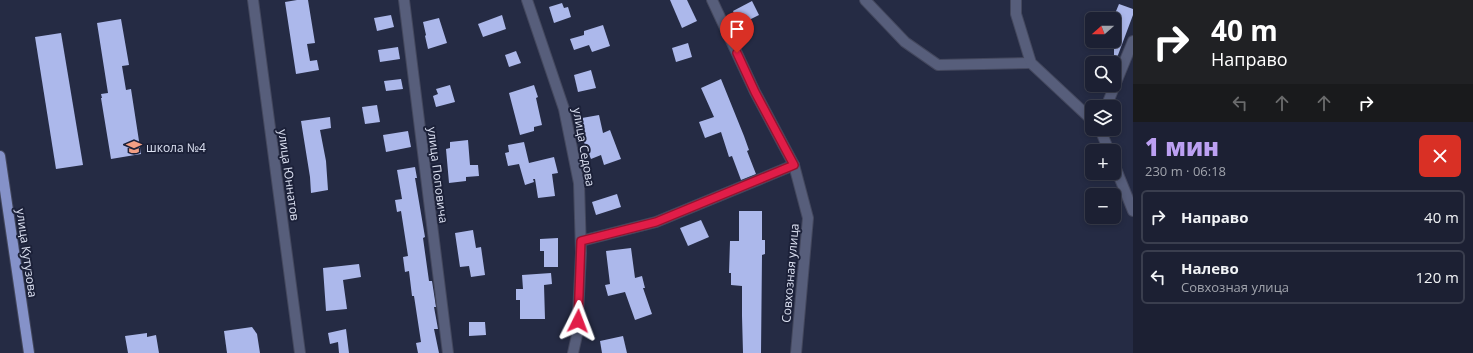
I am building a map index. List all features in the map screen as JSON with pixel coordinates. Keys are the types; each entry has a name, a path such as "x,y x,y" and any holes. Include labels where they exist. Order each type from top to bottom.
{"main road":[{"name":"улица Кутузова","path":"0,156 29,353"}],"street":[{"name":"улица Юннатов","path":"253,0 300,353"},
{"name":"улица Поповича","path":"404,0 448,353"},
{"name":"улица Седова","path":"527,0 564,109 579,183 581,241 577,335 573,353"},
{"name":"Совхозная улица","path":"712,0 755,92 794,165 808,218 796,353"},
{"path":"865,0 905,42 938,65 1031,63"},
{"path":"1016,0 1016,14 1031,63 1085,113"},
{"path":"1109,100 1133,40"},
{"path":"581,241 656,222 794,165"},
{"path":"1120,180 1133,211"}],"building":[{"path":"308,0 315,43 307,44 310,61 317,60 319,70 296,74 285,2"},
{"path":"670,0 687,0 697,21 682,28"},
{"path":"752,1 759,15 739,25 733,11"},
{"path":"562,3 564,8 568,7 571,17 554,23 549,7"},
{"path":"1119,4 1133,9 1133,15 1121,47 1121,12 1116,12"},
{"path":"391,15 394,27 377,31 374,18"},
{"path":"502,15 506,29 483,37 478,24"},
{"path":"439,18 447,43 428,49 423,22"},
{"path":"121,19 129,65 122,66 126,90 131,89 141,154 111,159 101,98 101,94 108,93 97,23"},
{"path":"603,25 610,46 592,52 589,45 574,50 570,39 584,35 584,31"},
{"path":"61,33 83,165 56,169 35,37"},
{"path":"688,43 692,57 676,62 672,48"},
{"path":"398,47 400,59 380,62 378,50"},
{"path":"1114,48 1121,48 1118,56 1114,56"},
{"path":"516,51 521,63 509,67 505,55"},
{"path":"591,70 596,88 578,92 574,75"},
{"path":"401,79 403,89 386,91 384,81"},
{"path":"721,79 744,136 749,150 747,151 756,174 741,180 732,156 729,157 721,132 705,138 699,122 714,117 701,88"},
{"path":"450,85 455,102 436,107 433,96 438,94 436,89"},
{"path":"534,85 538,97 536,98 542,125 534,127 534,131 520,135 509,93"},
{"path":"377,105 380,122 365,124 362,107"},
{"path":"599,115 603,133 610,130 621,159 604,165 601,155 591,159 583,140 586,139 582,118"},
{"path":"330,117 331,128 320,130 326,161 328,190 311,193 310,177 301,121"},
{"path":"408,131 411,147 386,152 383,135"},
{"path":"468,140 470,165 478,165 479,176 466,177 466,181 449,183 446,149 450,148 450,142"},
{"path":"524,142 529,163 554,157 558,173 552,174 555,196 538,198 535,179 533,179 534,182 525,185 519,164 508,166 505,153 509,152 508,145"},
{"path":"415,167 417,178 415,178 425,237 423,238 429,281 432,281 436,307 434,307 438,329 434,329 439,353 418,353 416,343 421,342 414,296 412,296 409,271 405,272 403,257 408,256 401,211 397,212 395,200 402,199 397,170"},
{"path":"617,194 621,207 596,215 592,202"},
{"path":"739,211 762,211 762,240 765,240 765,254 762,255 761,353 743,353 742,286 731,285 731,273 729,273 730,241 739,241"},
{"path":"701,220 709,237 688,246 680,228"},
{"path":"473,230 476,248 481,247 485,275 471,277 469,266 460,267 455,233"},
{"path":"558,238 558,267 544,267 544,251 540,251 540,239"},
{"path":"631,248 635,278 642,276 645,288 643,288 652,314 635,320 625,292 608,296 605,285 610,284 606,251"},
{"path":"359,264 361,277 343,280 347,309 326,311 323,268"},
{"path":"551,273 552,284 544,285 545,319 520,319 520,300 516,300 516,289 523,289 522,275"},
{"path":"469,322 485,322 486,335 469,336"},
{"path":"252,327 257,334 260,353 227,353 224,331"},
{"path":"346,329 349,353 339,353 338,342 330,344 328,333"},
{"path":"147,333 147,337 156,335 159,353 128,353 125,336"},
{"path":"623,336 627,353 602,353 600,341"}],"place":[{"name":"школа №4","path":"134,147"}],"route":[{"path":"578,321 581,241 656,222 794,165 755,92 737,53"}]}
